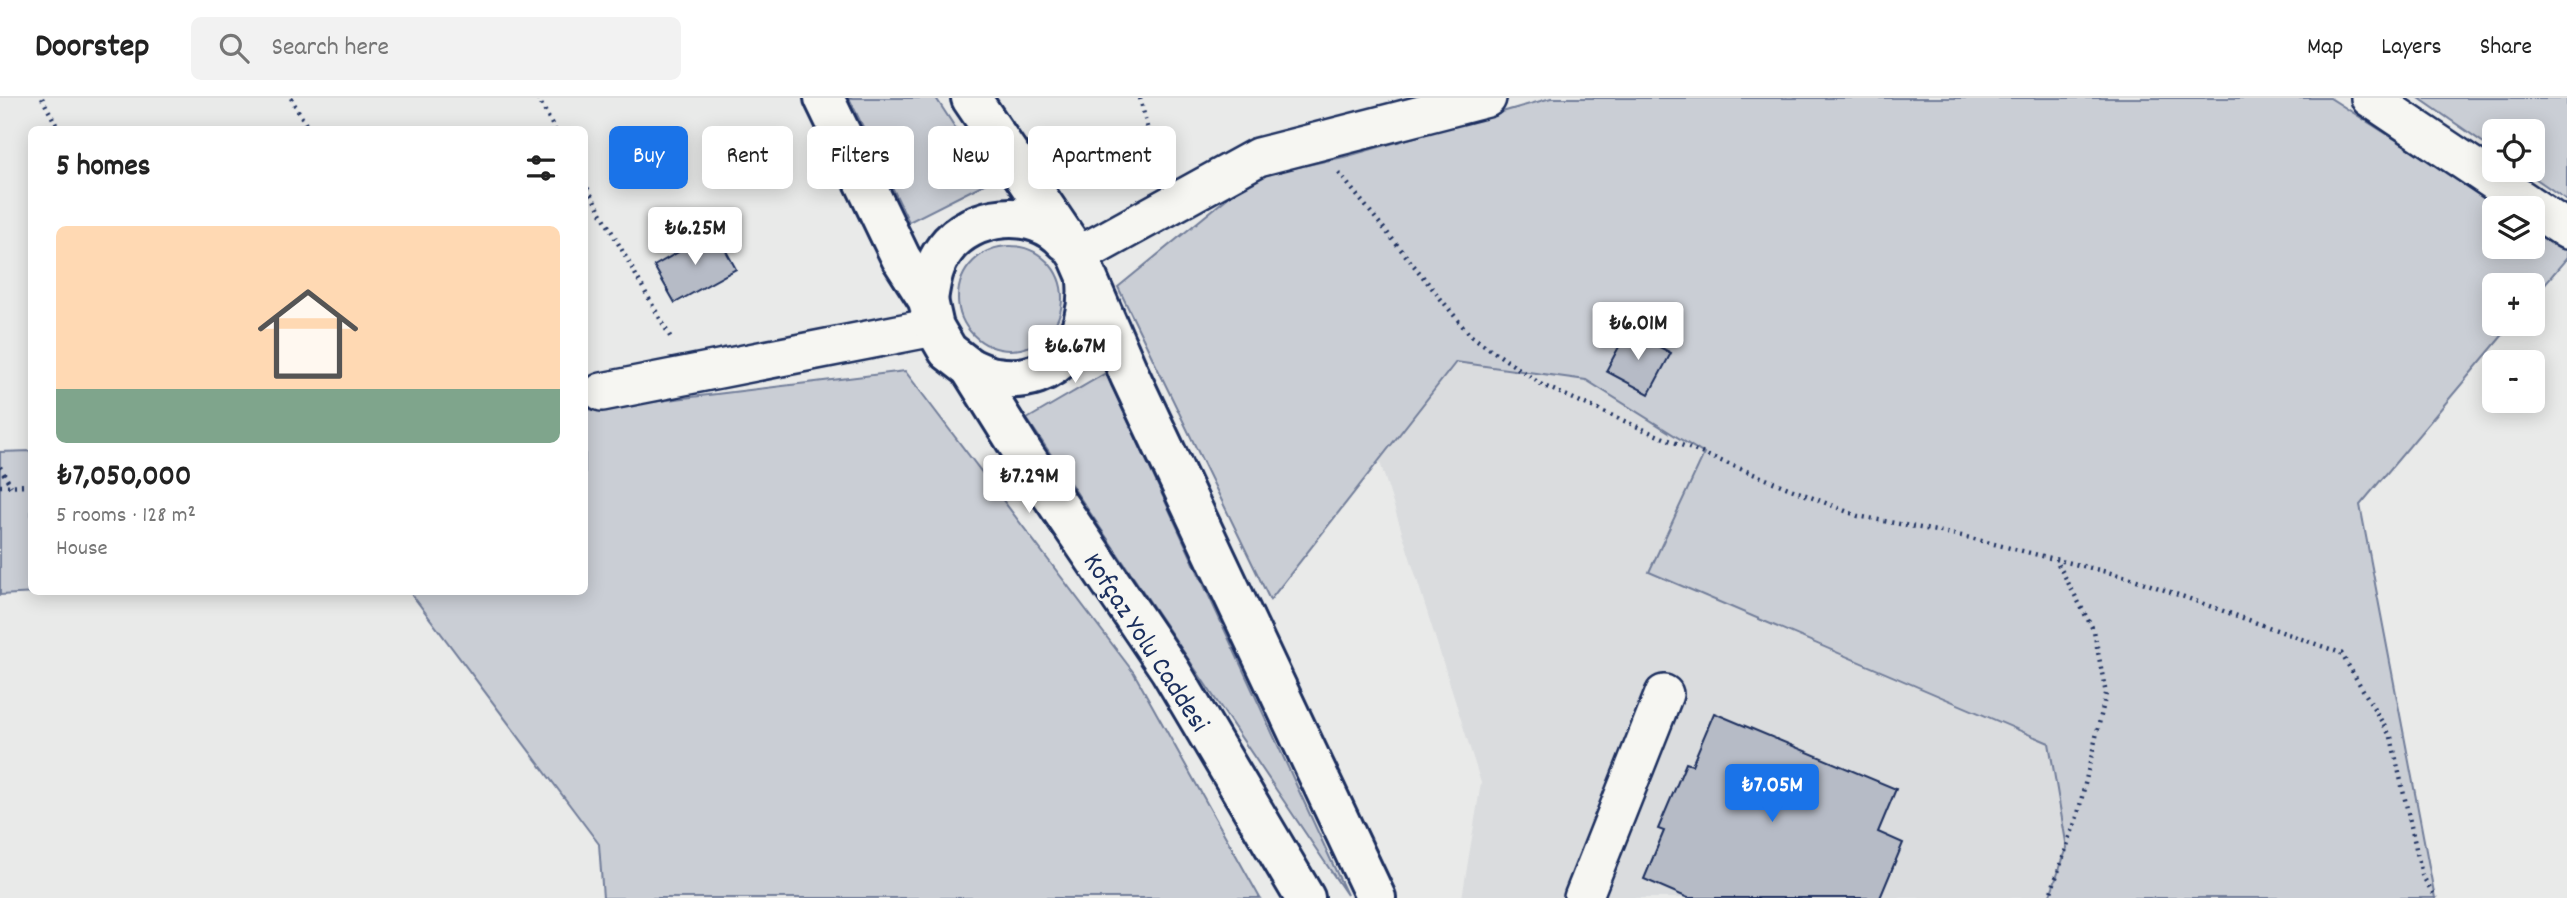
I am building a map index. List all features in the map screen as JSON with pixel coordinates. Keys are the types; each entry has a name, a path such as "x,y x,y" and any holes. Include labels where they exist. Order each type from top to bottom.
{"main road":[{"name":"Kofçaz Yolu Caddesi","path":"824,98 948,351 970,368 1025,456 1170,670 1306,898"},
{"path":"971,98 1083,268 1376,898"},
{"path":"931,313 932,272 946,248 966,230 990,220 1015,218 1040,224 1061,237 1083,268 1089,305 1083,330 1069,351 1050,367 1024,377 996,377 970,368"}],"street":[{"path":"1083,268 1166,207 1258,157 1487,98"},
{"path":"2370,98 2567,230"},
{"path":"602,392 691,374 931,313"},
{"path":"1583,898 1664,694"}],"path":[{"path":"42,98 57,126"},
{"path":"291,98 307,126"},
{"path":"538,98 553,126"},
{"path":"1140,98 1166,207"},
{"path":"1313,143 1470,335 1542,385 1654,434 1858,516 1962,536 2131,578 2341,653 2391,737 2423,876 2436,898"},
{"path":"588,189 691,374"},
{"path":"0,467 11,486"},
{"path":"0,486 28,485"},
{"path":"2049,898 2078,814 2106,694 2094,631 2056,559"}],"shaded area":[{"path":"849,98 936,98 954,126 928,126 928,189 974,189 909,222 893,189 914,189 914,126 863,126"},
{"path":"1551,98 2330,98 2484,196 2482,196 2482,259 2545,259 2545,235 2567,249 2567,258 2545,284 2545,273 2482,273 2482,336 2502,336 2490,350 2482,350 2482,360 2360,505 2435,898 2049,898 2067,848 2049,743 1649,572 1704,454 1586,380 1456,362 1270,600 1118,287 1253,177 1348,156"},
{"path":"2419,98 2567,98 2567,200 2541,182 2545,182 2545,119 2482,119 2482,142"},
{"path":"1010,246 1030,250 1047,261 1058,278 1062,298 1058,318 1047,335 1030,346 1010,350 990,346 973,335 962,318 958,298 962,278 973,261 990,250"},
{"path":"1456,362 1586,380 1704,454 1650,572 2049,743 2067,848 2049,898 1462,898 1481,783 1379,459"},
{"path":"905,371 1134,673 1260,898 603,898 599,844 412,595 588,595 588,410"},
{"path":"1106,373 1347,895 1027,419"},
{"path":"28,451 28,593 0,595 0,452"}],"building":[{"path":"715,231 736,269 675,303 654,266"},
{"path":"1628,330 1671,353 1649,394 1606,371"},
{"path":"1714,713 1896,789 1878,832 1903,843 1880,898 1688,898 1644,879 1664,831 1658,829 1686,763 1692,765"}]}
